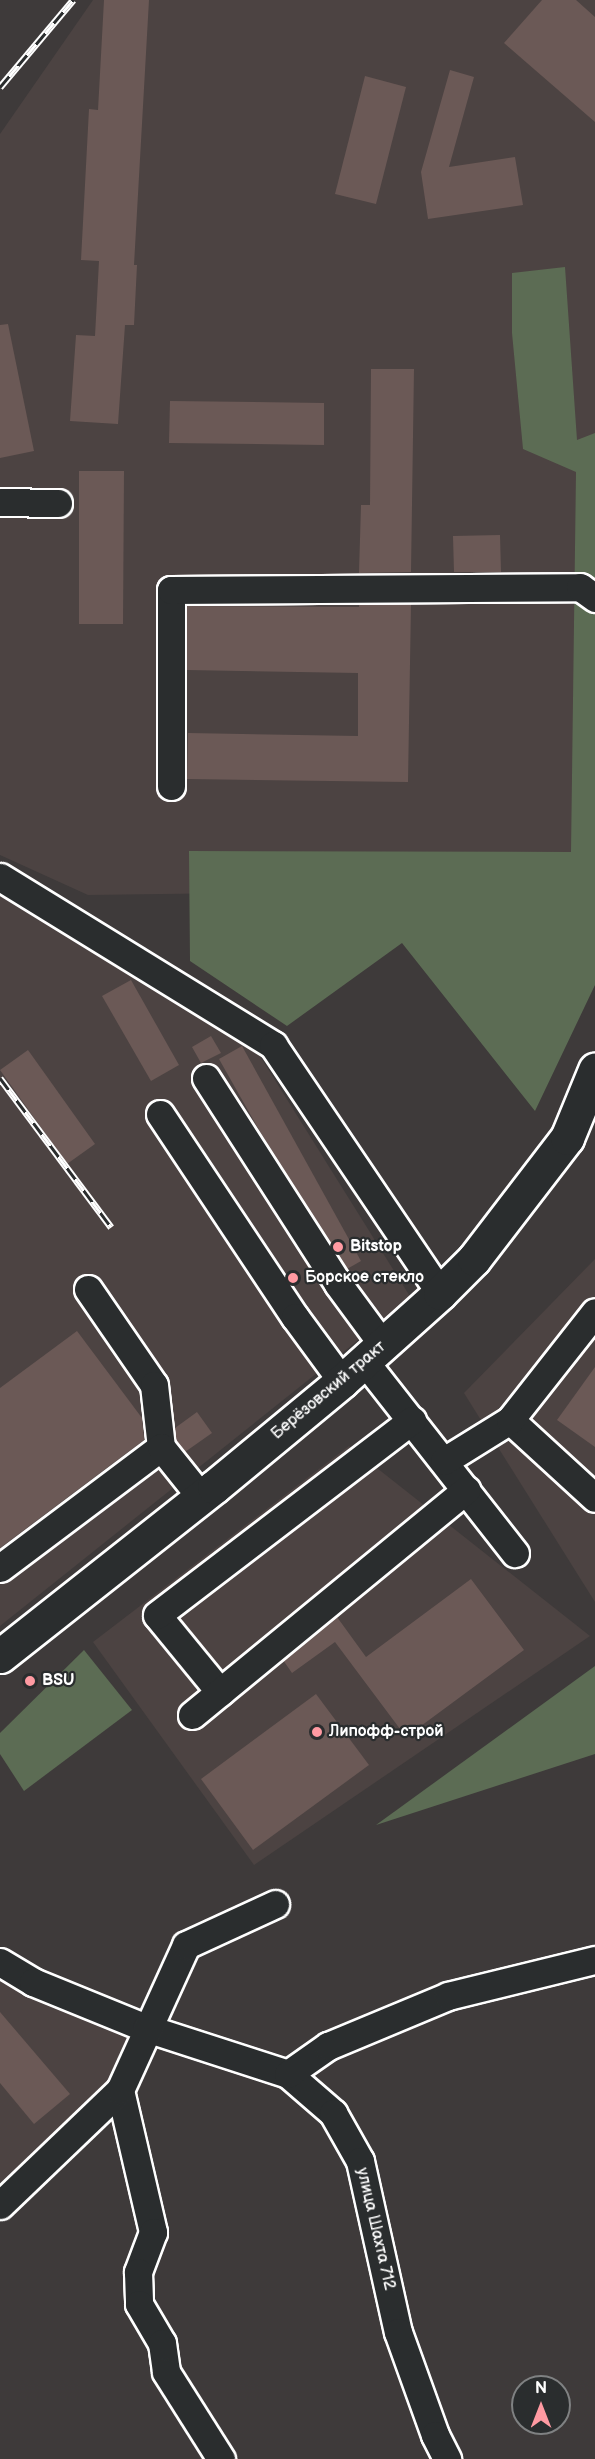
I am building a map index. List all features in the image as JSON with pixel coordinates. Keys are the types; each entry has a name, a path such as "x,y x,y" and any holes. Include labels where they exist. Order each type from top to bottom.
{"main road":[{"name":"Берёзовский тракт","path":"0,1656 201,1497 363,1363 440,1293 474,1259 567,1138 595,1070"}],"street":[{"path":"0,502 58,502"},
{"path":"171,786 171,590 580,587 595,598"},
{"path":"0,877 273,1045 440,1293"},
{"path":"206,1078 338,1284 363,1363"},
{"path":"160,1114 295,1317 363,1363 412,1420 515,1553"},
{"path":"88,1289 154,1385 161,1447 201,1497"},
{"path":"444,1461 510,1420 595,1312"},
{"path":"220,1692 157,1615 412,1420"},
{"path":"510,1420 595,1498"},
{"path":"0,1568 161,1447"},
{"path":"192,1715 466,1490"},
{"path":"0,2205 120,2090 146,2028 186,1945 275,1904"},
{"path":"288,2074 328,2046 448,1995 595,1960"},
{"name":"улица Шахта 712","path":"0,1962 33,1982 146,2028 288,2074 333,2113 360,2161 398,2332 435,2435 447,2459"},
{"path":"120,2090 153,2232 138,2272 139,2304 162,2343 166,2372 221,2459"}],"shaded area":[{"path":"93,0 595,0 595,888 88,895 0,855 0,134"},
{"path":"0,891 253,1045 411,1298 0,1626"},
{"path":"595,1259 595,1602 464,1393"},
{"path":"349,1446 590,1636 254,1865 93,1642"},
{"path":"0,1977 148,2038 0,2199"}],"green space":[{"path":"565,267 577,440 595,433 595,985 535,1111 402,943 287,1026 190,961 189,851 571,852 576,472 523,449 512,333 512,273"},
{"path":"84,1650 132,1710 24,1791 0,1754 0,1733"},
{"path":"595,1666 595,1754 376,1825"}],"building":[{"path":"104,0 149,0 134,265 137,265 134,325 125,325 118,424 70,421 76,335 95,336 99,261 81,260 89,109 98,110"},
{"path":"542,0 576,0 595,17 595,122 504,43"},
{"path":"450,70 474,77 449,167 515,157 523,205 428,219 421,172"},
{"path":"365,76 406,87 376,204 335,194"},
{"path":"8,324 34,451 0,458 0,325"},
{"path":"371,369 414,369 411,572 359,573 361,505 370,505"},
{"path":"170,401 324,403 324,445 169,443"},
{"path":"79,471 124,471 123,624 79,624"},
{"path":"500,535 501,572 454,572 453,536"},
{"path":"359,604 411,604 408,782 187,779 188,733 358,736 358,673 187,670 187,606 359,607"},
{"path":"131,980 179,1065 151,1081 102,996"},
{"path":"211,1036 221,1053 201,1063 192,1047"},
{"path":"242,1046 361,1261 347,1269 263,1137 219,1059"},
{"path":"28,1050 95,1144 67,1164 0,1070"},
{"path":"77,1331 142,1418 144,1440 0,1548 0,1388"},
{"path":"595,1367 595,1447 557,1420"},
{"path":"197,1412 212,1433 185,1452 176,1441 175,1428"},
{"path":"471,1579 524,1650 406,1737 335,1642 292,1673 283,1660 337,1617 366,1657"},
{"path":"316,1694 369,1765 253,1850 201,1779"},
{"path":"0,2012 70,2094 34,2124 0,2083"}],"railway":[{"path":"0,87 73,0"},
{"path":"0,1078 111,1227"}],"place":[{"name":"Bitstop","path":"338,1247"},
{"name":"Борское стекло","path":"293,1278"},
{"name":"BSU","path":"30,1681"},
{"name":"Липофф-строй","path":"317,1732"}]}
